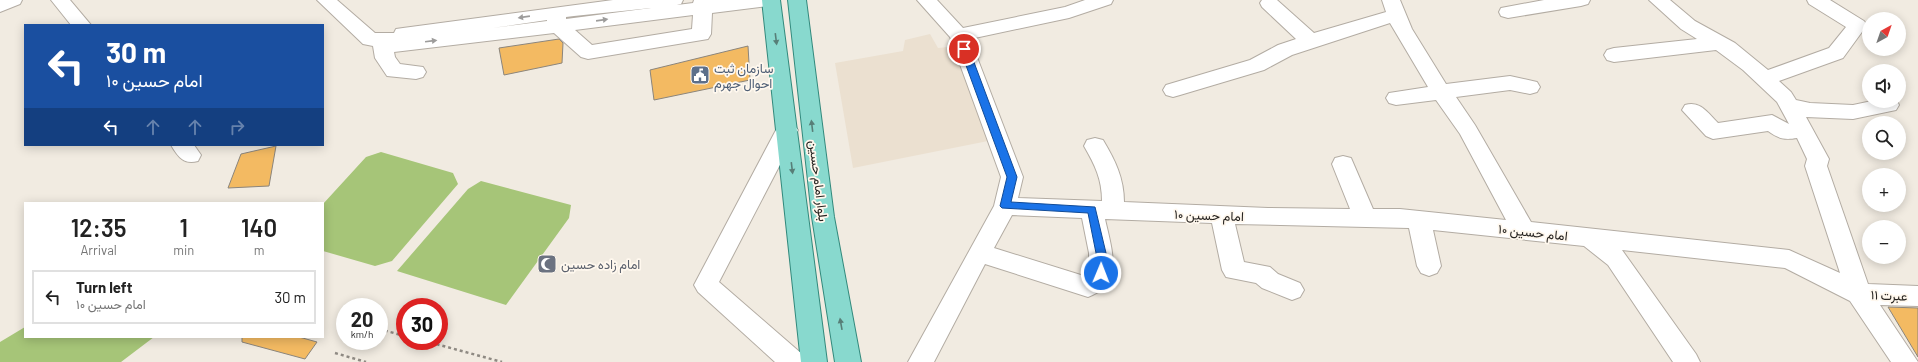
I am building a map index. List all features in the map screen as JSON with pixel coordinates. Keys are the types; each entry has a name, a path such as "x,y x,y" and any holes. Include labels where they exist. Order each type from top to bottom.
{"main road":[{"name":"بلوار امام حسین","path":"771,0 795,189 814,362"},
{"name":"بلوار امام حسین","path":"797,0 819,184 848,362"},
{"path":"795,189 819,184"}],"street":[{"path":"0,6 14,0"},
{"path":"60,0 80,24"},
{"path":"326,0 370,39 391,40 403,34 556,13 768,0"},
{"path":"581,11 674,0"},
{"path":"921,362 1005,206 1012,177 959,35 926,0"},
{"path":"959,35 981,22 1069,12 1104,0"},
{"path":"1508,12 1581,0"},
{"path":"1658,0 1688,25 1728,48 1784,98 1804,130 1818,159 1816,166 1824,195 1859,294 1905,362"},
{"path":"1764,79 1836,53 1857,25 1816,0"},
{"path":"1269,3 1310,41"},
{"path":"556,13 588,52 701,34 703,4"},
{"path":"1173,90 1256,65 1285,50 1394,8 1402,29 1441,92 1468,130 1524,231"},
{"path":"391,40 385,58 394,71 416,72"},
{"path":"1614,55 1717,43"},
{"path":"1396,98 1510,83 1530,87"},
{"path":"1789,106 1810,110 1853,112 1874,108"},
{"path":"1692,110 1713,131 1772,123 1784,132 1804,130"},
{"path":"787,130 706,285 793,362"},
{"path":"979,253 1088,287 1101,273 1102,210 1114,189 1108,166 1095,146"},
{"path":"1343,164 1365,218"},
{"name":"امام حسین ۱۰","path":"1005,206 1222,215 1419,220 1590,237 1789,259 1859,294"},
{"path":"1222,215 1234,270 1262,274 1270,281 1292,290"},
{"path":"1419,220 1429,266"},
{"path":"1590,237 1616,258 1687,362"},
{"name":"عبرت ۱۱","path":"1859,294 1918,296"}],"path":[{"path":"448,347 502,362"},
{"path":"335,353 366,362"}],"shaded area":[{"path":"930,34 938,48 958,46 988,141 853,168 835,63 903,51 905,40"}],"green space":[{"path":"381,152 453,173 458,184 392,261 375,266 324,251 324,203 366,157"},
{"path":"481,181 571,205 569,218 506,305 397,271 468,189"},
{"path":"24,328 24,338 153,338 121,362 0,362 0,342"}],"building":[{"path":"559,39 563,43 562,63 504,75 499,48"},
{"name":"سازمان ثبت احوال جهرم","path":"748,46 750,80 654,100 650,70"},
{"path":"276,146 269,186 228,188 241,154"},
{"path":"1888,307 1918,308 1918,357"},
{"path":"242,338 303,338 317,342 305,359 242,342"}],"place":[{"name":"سازمان ثبت احوال جهرم","path":"700,75"},
{"name":"امام زاده حسین","path":"547,264"}],"route":[{"path":"964,49 1012,177 1005,206 1092,210 1101,253 1101,273"}]}
